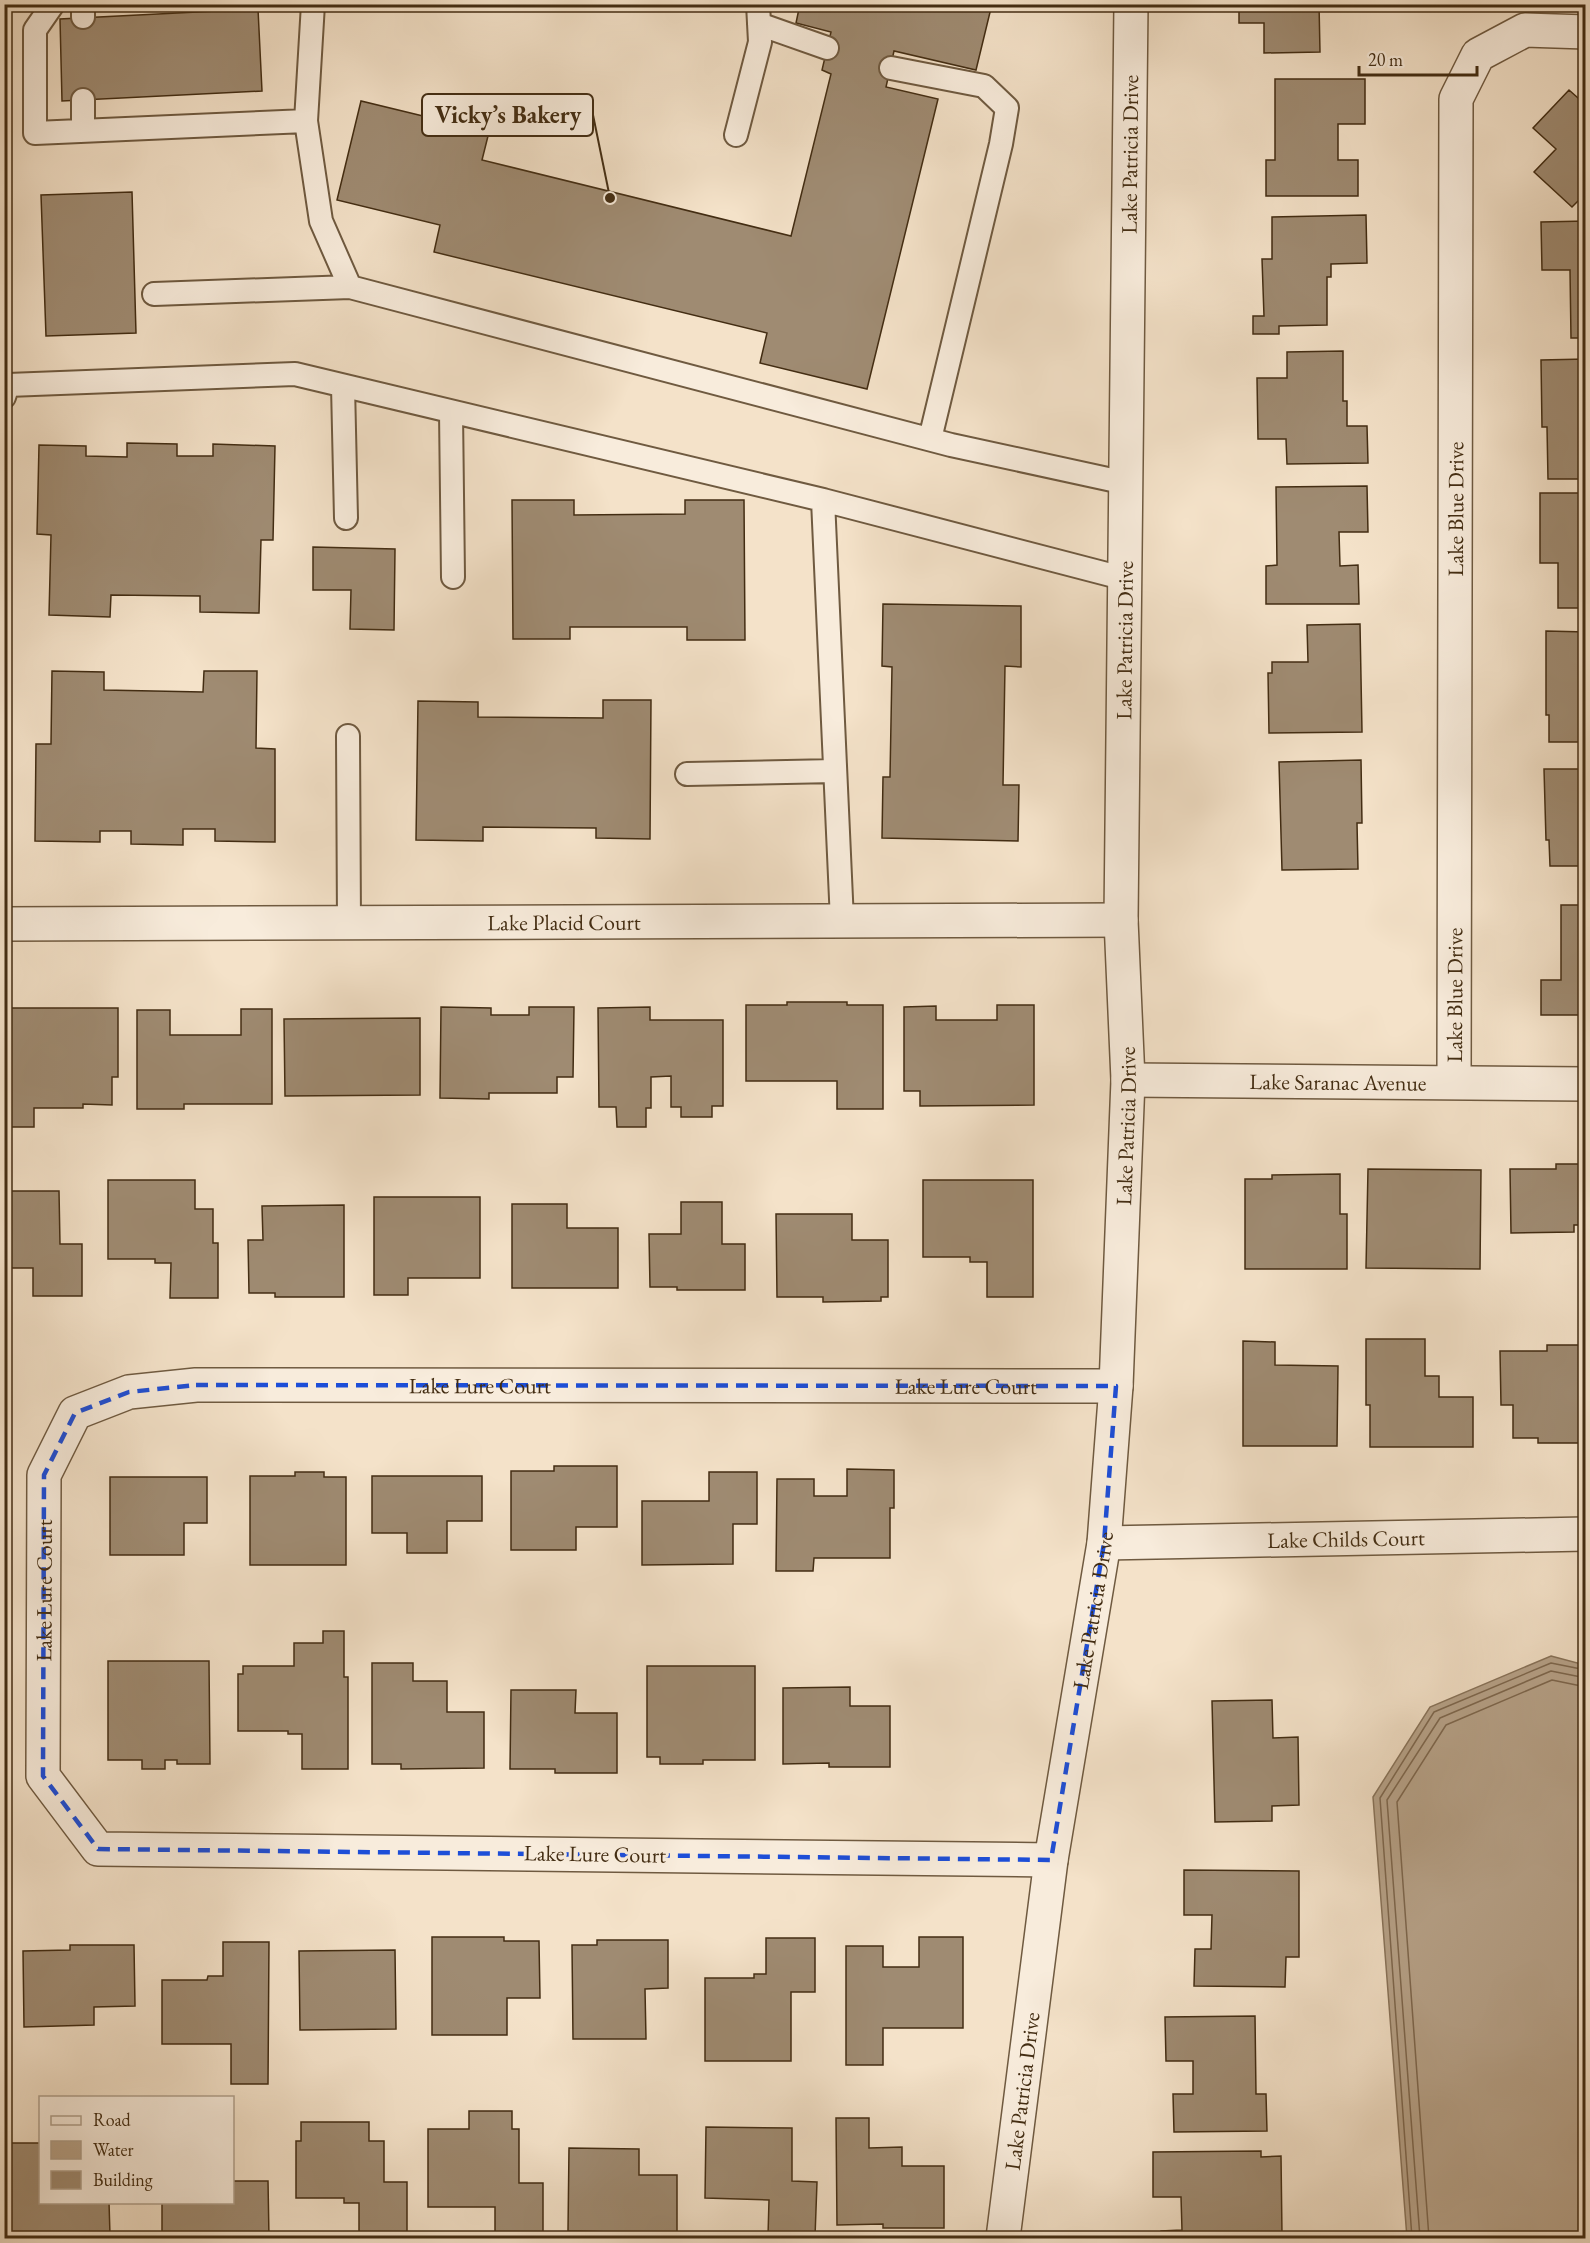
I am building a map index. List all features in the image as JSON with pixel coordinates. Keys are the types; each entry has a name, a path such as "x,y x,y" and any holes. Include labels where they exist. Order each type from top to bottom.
{"street":[{"name":"Lake Patricia Drive","path":"1003,2238 1051,1860 1104,1543 1116,1386 1128,1080 1121,920 1131,4"},
{"name":"Lake Blue Drive","path":"1454,1082 1456,99 1478,55 1525,30 1586,32"},
{"name":"Lake Placid Court","path":"4,924 1121,920"},
{"name":"Lake Saranac Avenue","path":"1128,1080 1586,1084"},
{"name":"Lake Lure Court","path":"1051,1860 98,1849 43,1776 44,1475 75,1413 129,1392 196,1385 1116,1386"},
{"name":"Lake Childs Court","path":"1104,1543 1586,1534"}],"lane":[{"path":"53,4 35,30 35,133 306,121"},
{"path":"313,4 306,121 321,221 350,287"},
{"path":"758,14 827,48"},
{"path":"736,135 760,42 758,14"},
{"path":"891,68 984,86 1007,108 1001,144 930,440"},
{"path":"83,100 83,131"},
{"path":"154,294 350,287 930,440 1126,483"},
{"path":"4,397 8,385 295,374 823,500 1126,579"},
{"path":"343,386 346,518"},
{"path":"451,412 453,577"},
{"path":"823,500 842,921"},
{"path":"348,736 349,923"},
{"path":"687,774 835,771"}],"highlighted area":[{"path":"196,1385 1116,1386 1104,1543 1051,1860 98,1849 43,1776 44,1475 75,1413 129,1392"}],"water":[{"path":"1551,1656 1585,1665 1585,2238 1407,2238 1373,1797 1430,1707"}],"building":[{"path":"800,4 992,4 976,70 894,51 886,87 938,99 867,389 760,363 767,333 434,252 440,225 337,200 361,101 489,132 482,160 791,236 831,74 822,70 831,32 796,23"},
{"path":"1239,4 1319,4 1320,52 1264,53 1264,23 1239,23"},
{"path":"258,9 262,91 62,101 60,19"},
{"path":"1275,79 1365,79 1365,124 1338,124 1338,160 1358,160 1358,196 1266,196 1266,160 1275,160"},
{"path":"1569,90 1586,105 1586,193 1572,207 1534,172 1556,149 1533,128"},
{"path":"132,192 136,333 46,336 41,195"},
{"path":"1366,215 1367,263 1331,264 1331,277 1327,277 1327,325 1279,326 1279,334 1253,334 1253,316 1264,316 1262,259 1272,259 1272,217"},
{"path":"1586,221 1586,338 1571,338 1570,270 1542,270 1541,222"},
{"path":"1343,351 1343,401 1347,401 1347,426 1367,426 1368,463 1287,464 1286,439 1258,439 1257,378 1287,378 1287,352"},
{"path":"1586,359 1586,479 1548,479 1547,427 1542,427 1541,360"},
{"path":"127,443 177,444 177,456 213,456 213,444 275,446 273,540 261,540 259,613 200,612 200,596 111,595 110,617 49,615 51,535 37,534 39,445 86,446 86,456 127,457"},
{"path":"1367,486 1368,532 1339,532 1340,566 1358,565 1359,604 1266,604 1266,566 1277,565 1276,487"},
{"path":"1540,493 1586,493 1586,608 1558,608 1558,563 1540,563"},
{"path":"512,500 574,500 574,515 685,514 685,500 744,500 745,640 687,640 687,627 570,627 570,639 513,639"},
{"path":"313,547 395,549 394,630 350,629 351,590 313,590"},
{"path":"883,604 1021,606 1021,667 1005,666 1003,785 1019,785 1018,841 882,838 883,777 890,777 892,667 882,666"},
{"path":"1360,624 1362,732 1269,733 1268,673 1272,673 1272,662 1308,662 1307,625"},
{"path":"1546,631 1586,632 1586,742 1549,742 1549,715 1546,715"},
{"path":"52,671 104,672 104,690 203,692 204,671 257,671 256,748 275,749 275,842 215,841 215,829 183,829 183,845 131,844 131,831 100,831 100,842 35,841 36,744 51,744"},
{"path":"603,700 651,700 650,839 596,838 596,828 483,827 483,841 416,840 418,701 478,702 478,717 603,718"},
{"path":"1361,760 1362,823 1357,823 1358,869 1282,870 1279,762"},
{"path":"1544,769 1586,769 1586,866 1550,866 1549,840 1546,840"},
{"path":"1561,905 1586,905 1586,1015 1541,1015 1541,980 1561,980"},
{"path":"787,1002 847,1002 847,1005 883,1005 883,1109 837,1109 837,1081 746,1081 746,1005 787,1005"},
{"path":"997,1005 1034,1005 1034,1105 920,1106 920,1091 904,1091 904,1007 936,1006 936,1020 997,1020"},
{"path":"441,1007 491,1008 491,1015 529,1015 529,1007 574,1007 573,1077 557,1077 557,1093 489,1093 489,1099 440,1098"},
{"path":"650,1007 650,1020 723,1020 723,1106 712,1106 712,1117 681,1117 681,1107 671,1107 671,1076 651,1077 651,1108 646,1108 646,1127 617,1127 616,1107 599,1107 598,1008"},
{"path":"4,1008 118,1008 118,1077 112,1077 112,1105 83,1104 83,1108 34,1108 34,1127 4,1127"},
{"path":"241,1009 272,1009 272,1104 184,1104 184,1109 137,1109 137,1010 170,1010 170,1035 241,1035"},
{"path":"420,1018 420,1095 285,1096 284,1019"},
{"path":"1556,1164 1586,1164 1586,1225 1574,1225 1574,1232 1511,1233 1510,1169 1556,1169"},
{"path":"1368,1169 1481,1170 1480,1269 1366,1268"},
{"path":"1340,1174 1340,1214 1347,1214 1347,1269 1245,1269 1245,1179 1272,1179 1272,1175"},
{"path":"108,1180 195,1180 195,1209 213,1209 213,1243 218,1243 218,1298 170,1298 171,1263 155,1263 155,1259 108,1259"},
{"path":"923,1180 1033,1180 1033,1297 987,1297 987,1262 970,1262 970,1257 923,1257"},
{"path":"4,1191 59,1191 60,1244 82,1244 82,1296 33,1296 33,1268 4,1268"},
{"path":"374,1197 480,1197 480,1278 408,1278 408,1295 374,1295"},
{"path":"681,1202 722,1202 722,1244 745,1244 745,1290 677,1290 677,1287 650,1287 649,1234 681,1234"},
{"path":"512,1204 567,1204 567,1228 618,1228 618,1288 512,1288"},
{"path":"344,1205 344,1297 275,1297 275,1293 249,1293 248,1240 263,1240 262,1206"},
{"path":"776,1214 852,1214 852,1240 888,1240 888,1297 881,1297 881,1301 823,1302 823,1297 777,1297"},
{"path":"1366,1339 1425,1339 1425,1376 1439,1376 1439,1397 1473,1397 1473,1447 1370,1447 1370,1405 1366,1405"},
{"path":"1243,1341 1275,1342 1275,1365 1338,1366 1337,1446 1243,1446"},
{"path":"1547,1345 1586,1345 1586,1443 1538,1443 1538,1438 1513,1438 1513,1405 1501,1405 1500,1351 1547,1351"},
{"path":"554,1466 617,1466 617,1527 576,1527 576,1550 511,1550 511,1471 554,1471"},
{"path":"847,1469 894,1470 894,1508 890,1508 890,1558 814,1558 813,1571 776,1571 777,1479 814,1479 814,1496 847,1496"},
{"path":"295,1472 324,1472 324,1477 346,1477 346,1565 250,1565 250,1476 295,1476"},
{"path":"709,1472 757,1472 757,1524 733,1524 733,1564 642,1565 642,1501 709,1501"},
{"path":"372,1476 482,1476 482,1521 447,1521 447,1553 407,1553 407,1533 372,1533"},
{"path":"110,1477 207,1477 207,1523 184,1523 184,1555 110,1555"},
{"path":"323,1631 344,1631 344,1677 348,1677 348,1769 302,1769 302,1734 288,1734 288,1731 238,1731 238,1674 243,1674 243,1666 294,1666 294,1643 323,1643"},
{"path":"108,1661 209,1661 210,1764 177,1764 177,1760 165,1760 165,1769 142,1769 142,1760 108,1760"},
{"path":"372,1663 413,1663 413,1681 447,1681 447,1712 484,1712 484,1768 401,1769 401,1764 372,1764"},
{"path":"647,1666 755,1666 755,1760 703,1760 703,1764 660,1764 660,1757 647,1757"},
{"path":"850,1687 850,1706 890,1706 890,1767 829,1767 829,1763 783,1764 783,1688"},
{"path":"511,1690 576,1690 575,1713 617,1713 617,1773 555,1773 555,1769 510,1769"},
{"path":"1272,1700 1273,1738 1298,1737 1299,1805 1272,1806 1272,1821 1215,1822 1212,1701"},
{"path":"1184,1870 1299,1871 1299,1957 1286,1957 1285,1987 1194,1986 1195,1949 1211,1949 1212,1915 1184,1915"},
{"path":"432,1937 504,1937 504,1941 539,1941 540,1998 507,1998 507,2035 432,2035"},
{"path":"919,1937 963,1937 963,2028 883,2028 883,2065 846,2065 846,1946 883,1946 883,1967 919,1967"},
{"path":"766,1938 815,1938 815,1992 791,1992 791,2061 705,2061 705,1978 754,1978 754,1974 766,1974"},
{"path":"597,1940 668,1940 668,1988 645,1989 646,2039 573,2039 572,1945 597,1945"},
{"path":"223,1942 269,1942 268,2084 231,2084 231,2044 162,2044 162,1980 207,1980 208,1976 223,1976"},
{"path":"70,1945 134,1945 135,2006 94,2007 94,2025 24,2027 23,1951 70,1950"},
{"path":"395,1950 396,2029 300,2030 299,1951"},
{"path":"1255,2016 1256,2094 1266,2094 1267,2131 1174,2132 1173,2094 1193,2094 1193,2061 1166,2061 1165,2017"},
{"path":"469,2111 512,2111 512,2129 519,2129 519,2183 543,2183 543,2235 495,2235 495,2207 428,2207 428,2129 469,2129"},
{"path":"836,2118 869,2118 869,2148 902,2147 902,2166 944,2166 944,2228 883,2228 883,2224 837,2225"},
{"path":"301,2122 369,2122 369,2141 384,2141 384,2182 407,2182 407,2237 359,2237 359,2203 344,2203 344,2198 296,2198 296,2141 301,2141"},
{"path":"706,2127 792,2128 792,2181 817,2182 815,2237 768,2236 769,2200 705,2198"},
{"path":"4,2143 39,2143 39,2204 109,2204 110,2235 4,2237"},
{"path":"569,2148 639,2149 639,2175 677,2175 677,2236 615,2236 615,2232 568,2231"},
{"path":"1261,2151 1261,2157 1281,2156 1282,2235 1277,2235 1277,2238 1161,2238 1161,2231 1182,2230 1181,2197 1153,2197 1153,2152"},
{"path":"234,2181 268,2181 269,2238 162,2238 162,2204 234,2204"}],"place":[{"name":"Vicky’s Bakery","path":"610,198"}]}
